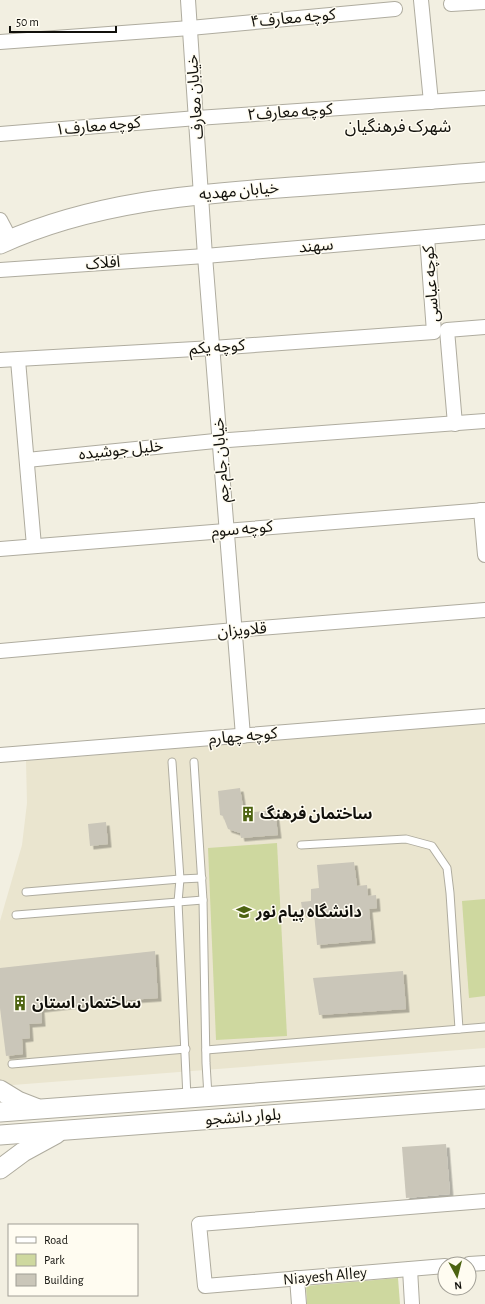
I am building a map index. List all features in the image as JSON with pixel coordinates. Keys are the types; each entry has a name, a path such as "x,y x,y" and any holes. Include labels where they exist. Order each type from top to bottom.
{"main road":[{"name":"خیابان مهدیه","path":"5,241 27,231 62,220 101,210 162,199 202,194 485,172"},
{"name":"بلوار دانشجو","path":"0,1112 485,1076"},
{"path":"0,1090 18,1101 40,1109"},
{"name":"بلوار دانشجو","path":"0,1135 485,1099"},
{"path":"0,1169 23,1152 62,1131"}],"street":[{"name":"خیابان معارف","path":"188,0 205,256"},
{"path":"421,0 431,102"},
{"path":"451,4 485,2"},
{"name":"کوچه معارف۴","path":"0,42 190,28 395,9"},
{"name":"کوچه معارف۲","path":"197,118 485,98"},
{"name":"کوچه معارف۱","path":"0,134 197,118"},
{"path":"0,220 5,241"},
{"name":"سهند","path":"205,256 485,232"},
{"name":"کوچه عباسی","path":"427,237 455,424"},
{"name":"افلاک","path":"0,270 205,256"},
{"name":"خیابان جام جم","path":"205,256 213,348 218,441 227,530 243,736"},
{"name":"کوچه یکم","path":"0,360 213,348 485,327"},
{"path":"18,360 34,546"},
{"name":"خلیل جوشیده","path":"27,460 218,441 480,422"},
{"path":"483,510 485,555"},
{"name":"کوچه سوم","path":"0,549 483,510"},
{"name":"قلاویزان","path":"0,651 485,610"},
{"name":"کوچه چهارم","path":"0,755 485,716"},
{"name":"Niayesh Alley","path":"437,1267 205,1286 199,1224 485,1201"},
{"path":"410,1269 412,1304"},
{"path":"297,1278 299,1304"}],"lane":[{"path":"172,762 180,879 178,902 188,1098"},
{"path":"194,762 203,900 208,1096"},
{"path":"301,845 406,839 432,846 446,868 450,893 459,1029"},
{"path":"26,892 202,878"},
{"path":"16,915 203,900"},
{"path":"206,1050 485,1027"},
{"path":"12,1064 186,1049"}],"shaded area":[{"name":"دانشگاه پیام نور","path":"485,723 485,1048 0,1086 0,921 22,845 27,803 26,761"}],"green space":[{"path":"277,843 287,1036 216,1040 208,848"},
{"path":"485,899 485,996 469,998 462,901"},
{"path":"398,1278 400,1304 307,1304 306,1286"}],"building":[{"name":"ساختمان فرهنگ","path":"240,788 244,813 275,810 278,835 241,838 240,833 228,829 223,816 220,815 218,791"},
{"path":"106,822 108,844 90,846 88,824"},
{"path":"354,862 357,886 367,885 368,896 376,895 377,908 369,909 372,940 317,945 314,913 303,914 301,902 311,901 311,889 319,888 317,865"},
{"name":"ساختمان استان","path":"155,951 158,998 101,1002 41,1009 42,1023 29,1024 30,1038 22,1039 23,1054 6,1056 0,1008 0,968"},
{"path":"403,971 406,1009 319,1015 313,978"},
{"path":"446,1144 450,1194 406,1198 402,1147"}],"place":[{"name":"ساختمان فرهنگ","path":"248,814"},
{"name":"دانشگاه پیام نور","path":"244,912"},
{"name":"ساختمان استان","path":"20,1003"}],"district":[{"name":"شهرک فرهنگیان","path":"398,126"}]}
